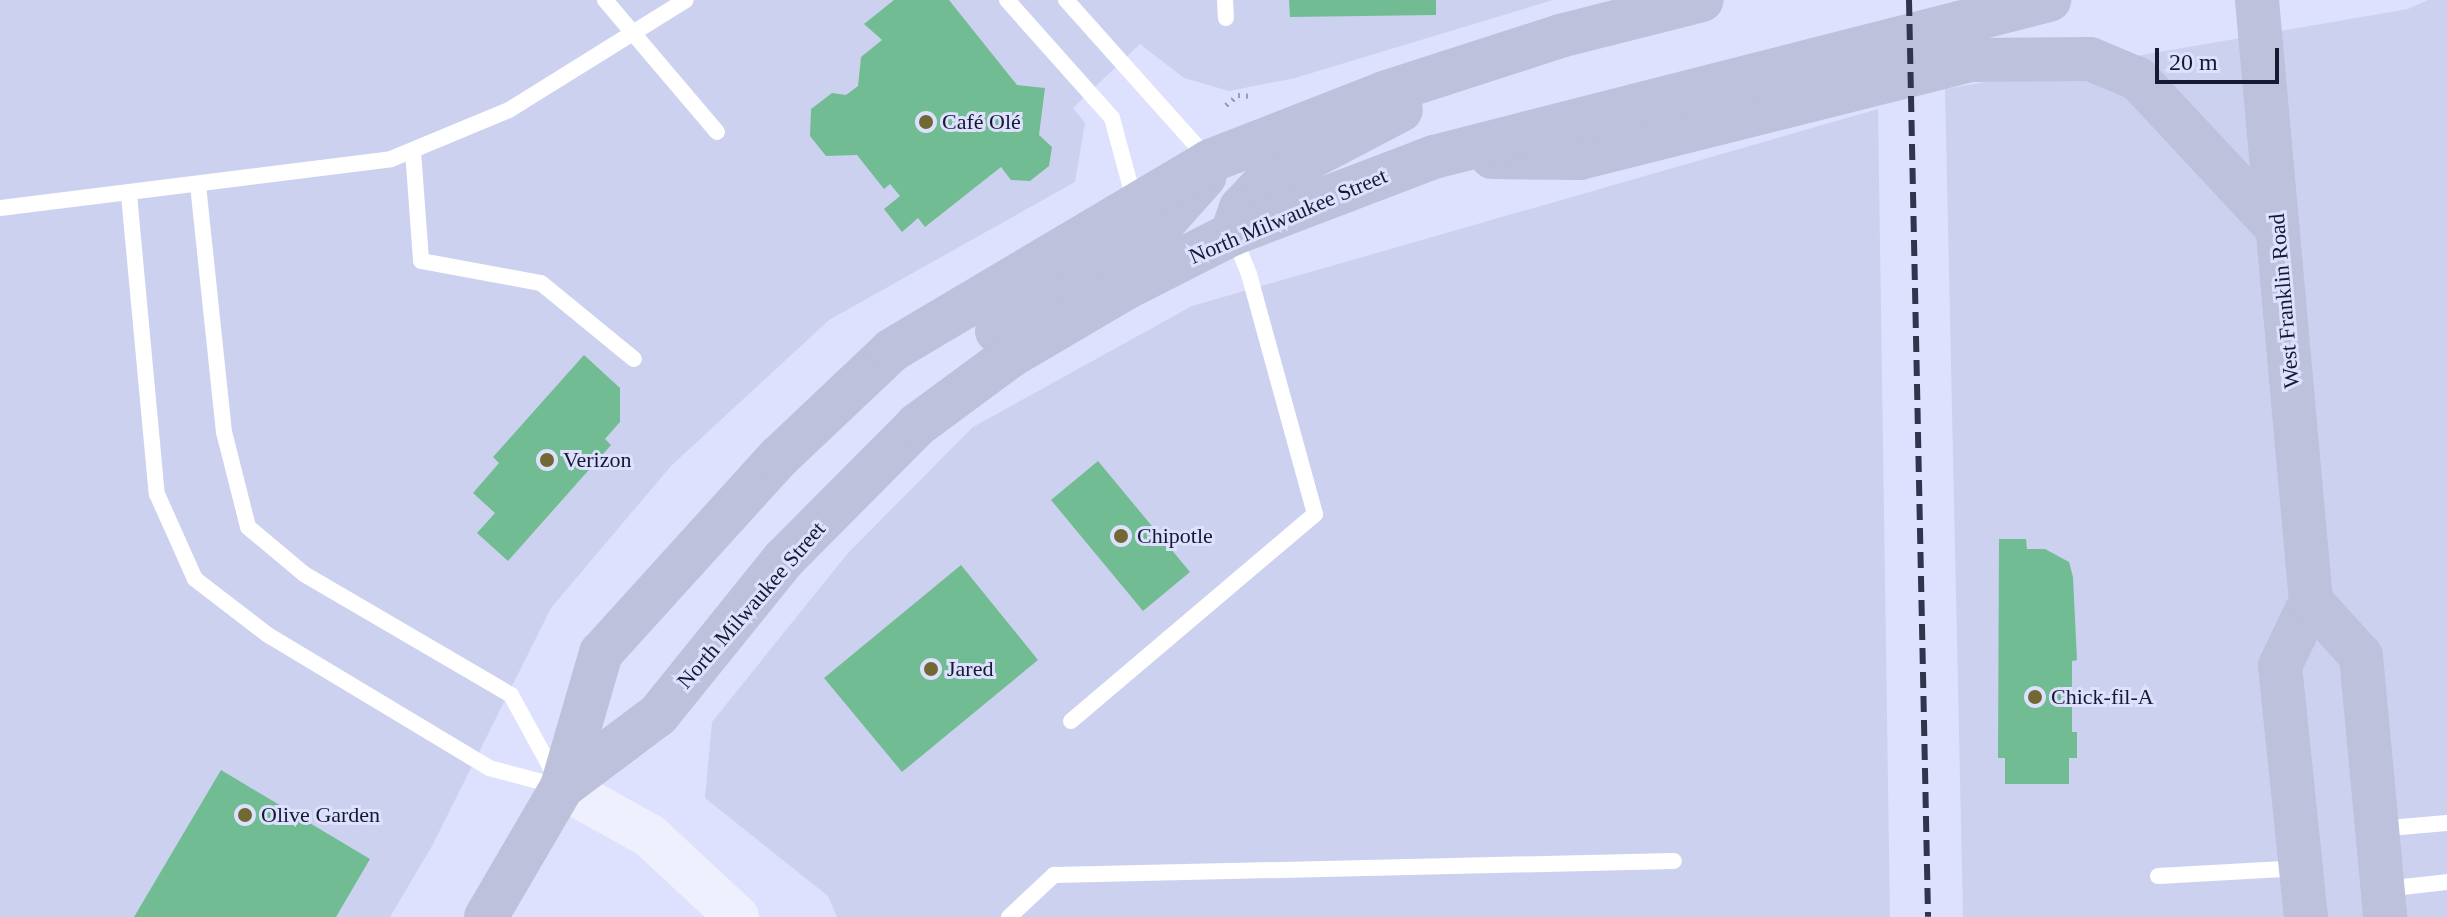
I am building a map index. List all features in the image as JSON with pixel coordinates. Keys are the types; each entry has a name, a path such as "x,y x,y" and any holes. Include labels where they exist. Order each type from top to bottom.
{"main road":[{"name":"North Milwaukee Street","path":"486,917 562,787 601,653 779,457 892,350 1210,161 1560,36 1702,0"},
{"name":"North Milwaukee Street","path":"562,787 658,715 784,559 917,425 1012,355 1232,234 1434,157 2049,0"},
{"name":"West Franklin Road","path":"2257,0 2311,601"},
{"path":"1434,157 1580,158 1910,71 2023,56 2090,59 2138,79 2278,229"},
{"path":"1232,234 1241,208 1267,180 1352,139 1458,70"},
{"path":"917,425 941,376 976,344 1154,233 1202,185 1210,161"},
{"path":"2306,917 2280,666 2311,601 2361,656 2384,903"}],"street":[{"path":"562,787 650,836 737,917"}],"lane":[{"path":"605,0 717,132"},
{"path":"0,208 129,195 391,159 509,110 686,0"},
{"path":"1007,0 1112,118 1135,203"},
{"path":"1225,0 1226,18"},
{"path":"1070,2 1210,161"},
{"path":"413,151 421,261 541,283 634,359"},
{"path":"198,185 224,432 248,527 304,574 511,695 562,787"},
{"path":"129,195 157,494 195,579 268,635 489,768 562,787"},
{"path":"1071,721 1315,514 1249,274 1232,234"},
{"path":"2378,829 2447,823"},
{"path":"1009,917 1054,875 1674,861"},
{"path":"2158,876 2301,868"},
{"path":"2384,903 2447,882"}],"shaded area":[{"path":"0,0 1553,0 1295,78 1229,91 1184,78 1140,44 1073,108 1085,123 1075,182 829,320 671,466 551,608 432,846 390,917 0,917"},
{"path":"2428,0 2447,0 2447,917 1963,917 1945,89 2408,9"},
{"path":"1878,109 1890,917 837,917 828,896 705,798 712,722 848,553 973,427 1192,306"}],"building":[{"name":"Café Olé","path":"894,0 949,0 1017,85 1045,88 1039,135 1052,147 1049,166 1030,181 1011,180 1001,167 925,227 918,218 902,232 884,209 900,196 890,184 884,189 857,155 826,156 810,136 811,109 832,93 846,95 858,86 861,57 882,40 864,24"},
{"path":"1289,0 1436,0 1436,15 1290,17"},
{"name":"Verizon","path":"584,355 620,388 620,422 605,439 611,445 508,561 477,533 495,513 473,493 499,463 493,457"},
{"name":"Chipotle","path":"1098,461 1190,572 1143,611 1051,500"},
{"name":"Chick-fil-A","path":"1999,539 2026,539 2027,549 2045,549 2069,562 2073,577 2077,660 2072,661 2072,732 2077,732 2077,758 2069,758 2069,784 2005,784 2005,758 1998,758"},
{"name":"Jared","path":"961,565 1038,660 902,772 824,678"},
{"name":"Olive Garden","path":"221,770 370,859 336,917 134,917"}],"railway":[{"path":"1909,0 1928,917"}],"place":[{"name":"Café Olé","path":"926,122"},
{"name":"Verizon","path":"547,460"},
{"name":"Chipotle","path":"1121,536"},
{"name":"Jared","path":"931,669"},
{"name":"Chick-fil-A","path":"2035,697"},
{"name":"Olive Garden","path":"245,815"}]}
